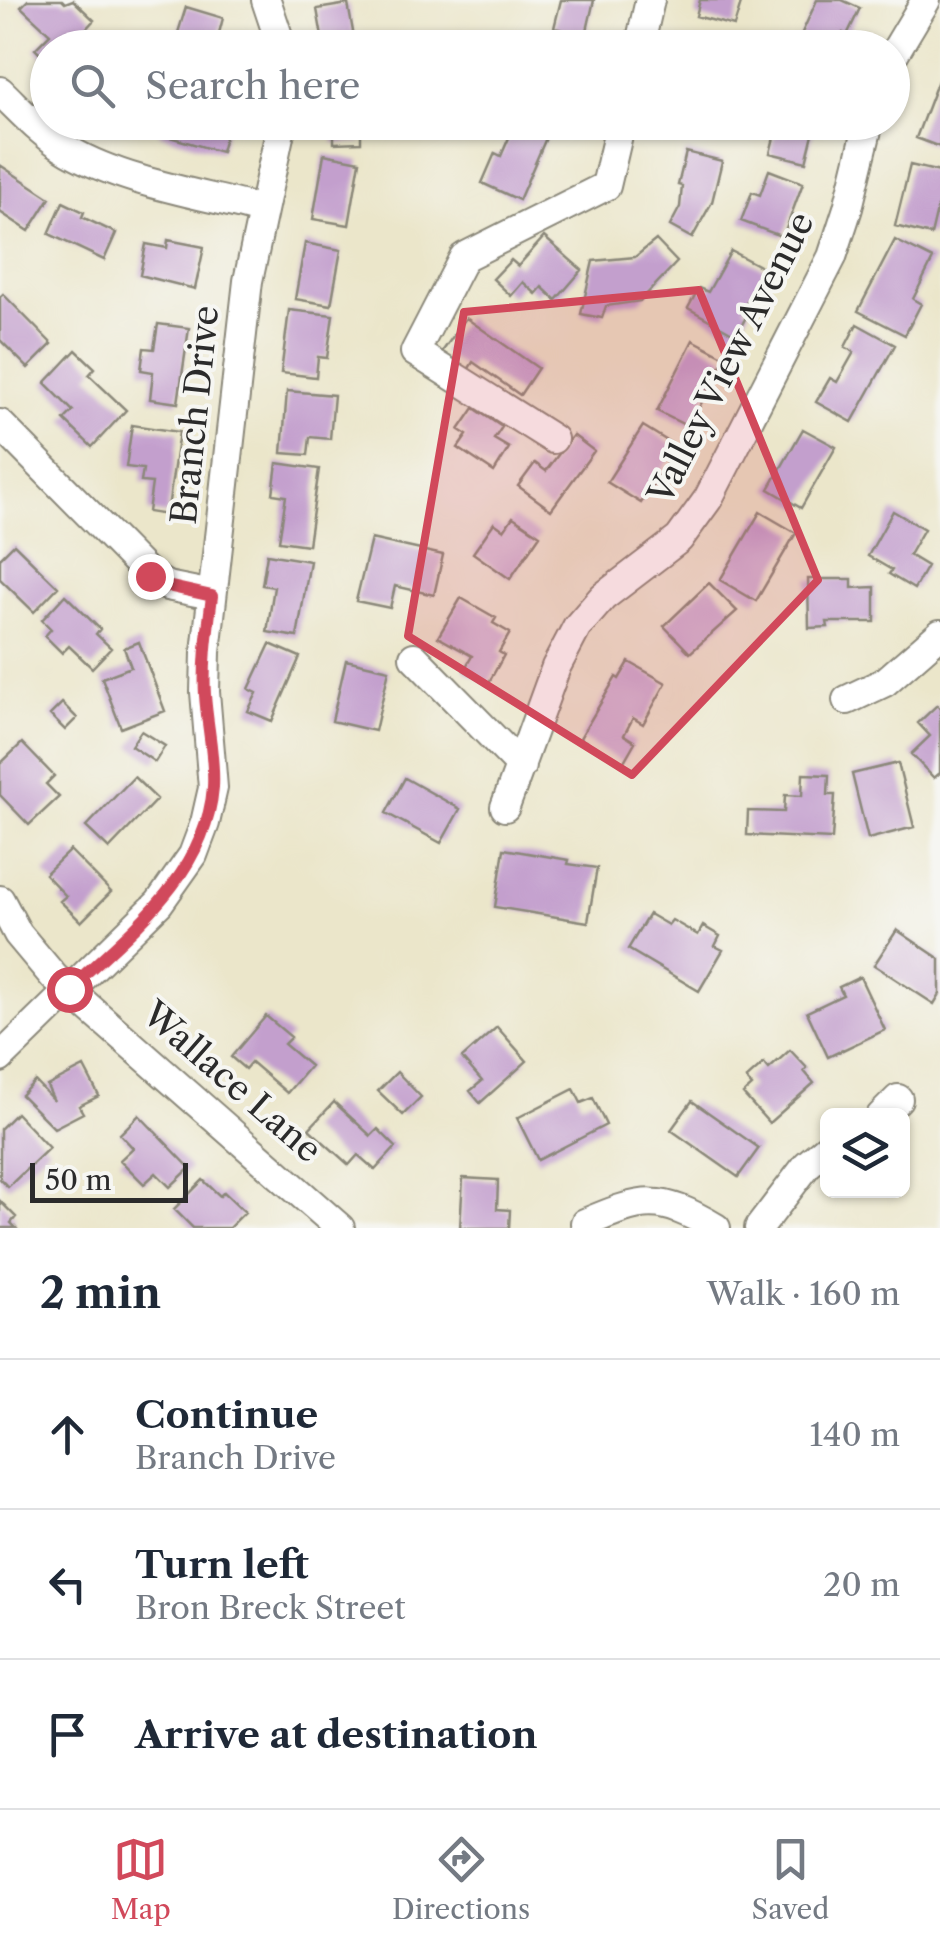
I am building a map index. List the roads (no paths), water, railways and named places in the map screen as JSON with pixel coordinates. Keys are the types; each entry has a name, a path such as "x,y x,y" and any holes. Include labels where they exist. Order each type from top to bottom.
{"street":[{"path":"266,0 276,30"},
{"path":"643,30 650,0"},
{"path":"908,30 926,0"},
{"path":"0,91 30,120"},
{"path":"55,140 98,165 261,210"},
{"name":"Branch Drive","path":"0,1058 159,903 184,870 199,840 212,788 205,692 244,304 278,140"},
{"path":"553,438 415,352 464,257 606,186 617,140"},
{"name":"Valley View Avenue","path":"505,807 556,667 578,627 603,597 679,539 708,499 832,257 864,140"},
{"path":"0,424 150,576 167,586 212,596"},
{"path":"848,700 886,682 940,634"},
{"path":"414,657 521,766"},
{"name":"Wallace Lane","path":"0,900 28,947 69,989 340,1228"},
{"path":"760,1228 807,1165 820,1154"},
{"path":"585,1223 625,1206 656,1203 678,1207 716,1228"}]}
